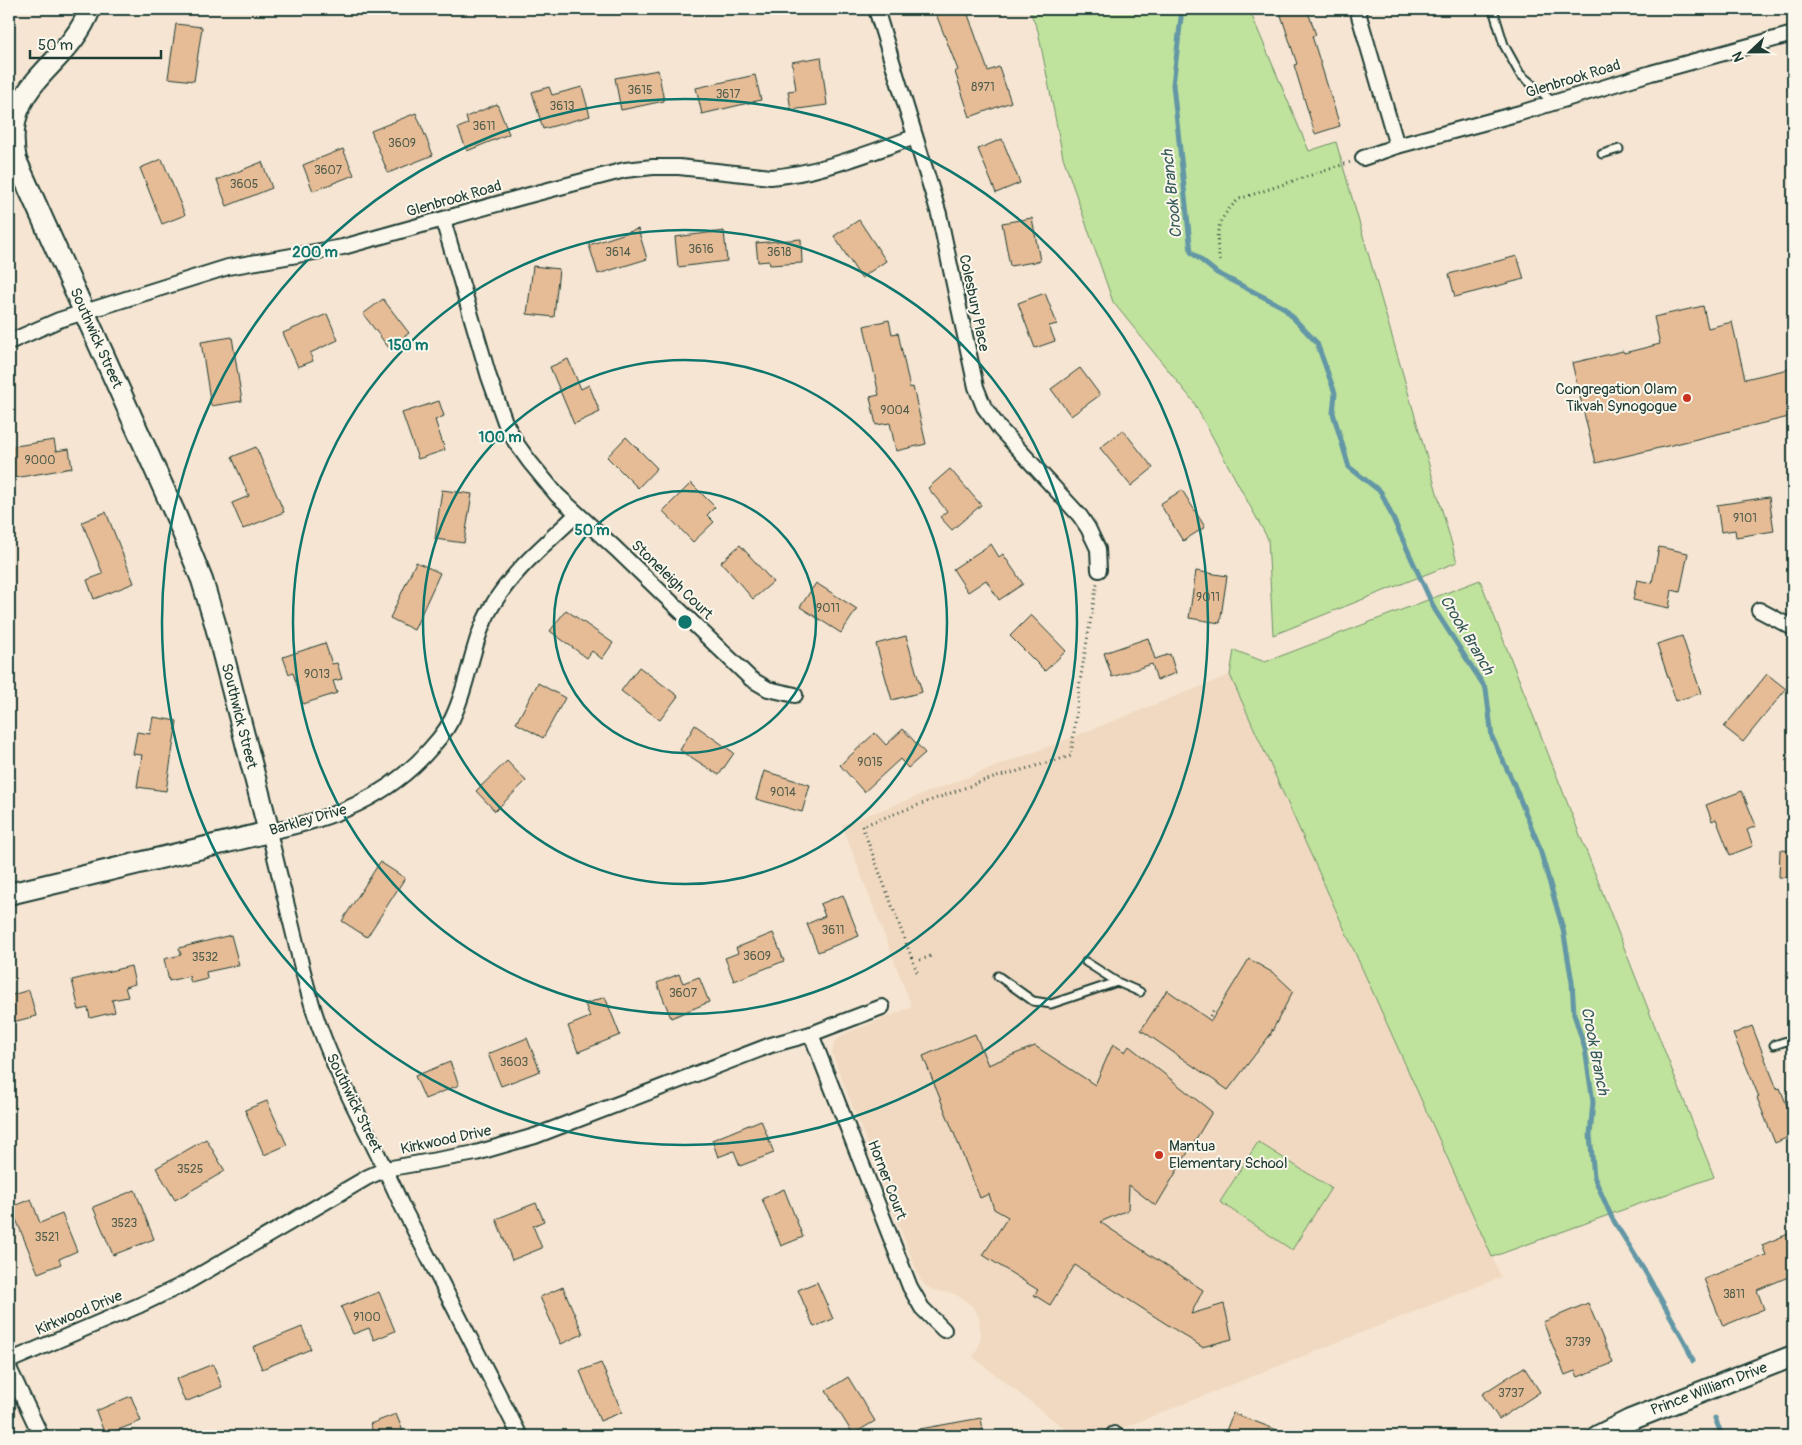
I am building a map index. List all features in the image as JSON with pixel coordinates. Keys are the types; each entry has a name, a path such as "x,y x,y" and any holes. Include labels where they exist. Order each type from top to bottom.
{"street":[{"name":"Southwick Street","path":"90,9 74,39 28,90 17,110 12,130 12,145 16,160 176,516 202,580 215,623 269,832 303,972 320,1029 350,1102 386,1169 401,1204 520,1436"},
{"name":"Colesbury Place","path":"876,9 939,214 976,387 984,407 1000,429 1080,516 1098,549 1099,570"},
{"path":"1357,9 1397,146"},
{"name":"Glenbrook Road","path":"1363,158 1397,146 1793,34"},
{"name":"Glenbrook Road","path":"9,342 59,320 228,267 343,247 522,196 625,170 679,167 771,177 786,176 824,168 915,137"},
{"name":"Stoneleigh Court","path":"443,220 489,377 505,422 529,461 557,495 751,679 768,689 795,695"},
{"name":"Barkley Drive","path":"9,894 323,818 355,806 394,782 426,754 442,735 456,712 477,637 493,604 506,585 526,563 577,514"},
{"path":"1759,610 1793,628"},
{"name":"Kirkwood Drive","path":"9,1360 140,1305 184,1284 368,1177 386,1169 476,1152 535,1136 771,1045 812,1034 882,1007"},
{"name":"Horner Court","path":"812,1034 910,1287 922,1308 944,1330"},
{"name":"Prince William Drive","path":"1598,1436 1630,1420 1793,1356"},
{"path":"9,1368 41,1436"}],"lane":[{"path":"1493,9 1504,45 1520,74 1554,102"},
{"path":"1602,154 1619,149"},
{"path":"1086,962 1117,982 1140,992"},
{"path":"998,976 1033,1001 1051,1004 1117,982"},
{"path":"1774,1045 1793,1039"}],"path":[{"path":"1220,261 1216,242 1220,224 1226,211 1239,199 1363,158"},
{"path":"917,972 862,826 983,781 1071,756 1080,681 1099,570"},
{"path":"920,960 934,955"},
{"path":"1210,1016 1215,1008"},
{"path":"1270,1035 1274,1028"}],"shaded area":[{"name":"Mantua Elementary School","path":"1230,675 1501,1277 1103,1436 1074,1436 973,1357 978,1349 981,1336 979,1317 974,1308 964,1299 952,1293 932,1290 920,1279 832,1054 834,1043 842,1035 912,1007 842,825"}],"green space":[{"path":"1029,9 1249,9 1309,151 1336,142 1457,562 1273,635 1268,539 1193,401 1113,302 1063,157 1038,31"},
{"path":"1480,580 1714,1177 1492,1257 1230,675 1234,650 1265,662"},
{"path":"1258,1142 1331,1188 1292,1250 1220,1202"}],"building":[{"path":"934,9 966,9 988,71 999,67 1011,102 970,117 955,72 958,70"},
{"path":"1279,9 1307,9 1316,35 1312,36 1340,126 1315,134 1294,65 1297,64"},
{"path":"176,24 202,27 194,81 168,78"},
{"path":"821,57 827,105 791,110 788,91 796,90 792,62"},
{"path":"658,70 664,101 621,110 615,78"},
{"path":"755,75 761,100 702,114 696,88"},
{"path":"549,87 552,95 582,87 590,116 543,129 532,92"},
{"path":"497,104 509,134 467,151 458,128 468,124 466,117"},
{"path":"416,113 433,155 388,173 371,131"},
{"path":"1002,139 1020,183 996,193 978,149"},
{"path":"343,149 354,175 313,191 303,165"},
{"path":"162,159 185,215 162,224 140,168"},
{"path":"262,162 272,188 227,206 217,180"},
{"path":"1032,218 1040,261 1010,266 1002,223"},
{"path":"859,220 886,261 861,278 834,236"},
{"path":"638,229 647,259 598,274 589,245"},
{"path":"724,231 727,261 678,267 675,237"},
{"path":"801,239 802,263 770,265 769,261 758,262 756,243"},
{"path":"1517,256 1524,279 1455,297 1449,274"},
{"path":"533,266 559,269 554,317 527,314"},
{"path":"1045,293 1057,324 1049,326 1055,341 1035,348 1018,303"},
{"path":"383,299 409,333 389,348 363,314"},
{"name":"Congregation Olam Tikvah Synogogue","path":"1703,306 1708,328 1732,322 1745,379 1793,368 1793,416 1596,463 1572,363 1660,344 1654,317"},
{"path":"327,314 338,340 310,353 313,361 298,367 283,333"},
{"path":"889,320 892,334 898,333 910,388 913,387 926,444 896,451 890,423 876,425 870,397 879,395 864,326"},
{"path":"232,337 242,401 211,406 201,342"},
{"path":"568,359 581,389 589,385 600,412 574,424 550,367"},
{"path":"1080,368 1100,395 1071,416 1051,389"},
{"path":"439,401 444,416 435,420 445,450 418,459 402,413"},
{"path":"1123,430 1153,468 1131,486 1100,448"},
{"path":"626,437 657,468 638,488 607,457"},
{"path":"54,440 56,451 69,449 72,468 9,479 9,447"},
{"path":"256,447 284,512 243,529 232,503 249,496 232,457"},
{"path":"950,469 981,505 952,530 940,517 947,511 928,488"},
{"path":"691,483 715,507 707,515 714,522 693,542 663,511"},
{"path":"442,490 472,494 464,543 435,539"},
{"path":"1182,490 1205,527 1183,541 1160,504"},
{"path":"1769,497 1774,531 1736,537 1735,530 1721,532 1717,505"},
{"path":"106,512 134,583 94,599 87,580 103,574 82,522"},
{"path":"991,544 999,557 1003,554 1023,584 999,600 986,580 968,592 953,569"},
{"path":"740,545 773,582 753,599 721,562"},
{"path":"1659,547 1688,553 1680,592 1672,590 1669,608 1633,600 1637,580 1652,583"},
{"path":"416,562 440,573 414,630 390,618"},
{"path":"1196,571 1227,576 1220,623 1189,618"},
{"path":"816,583 857,609 841,633 800,607"},
{"path":"566,610 613,643 602,659 592,651 587,658 550,631"},
{"path":"1031,615 1066,651 1045,671 1010,636"},
{"path":"906,636 922,692 892,700 876,644"},
{"path":"1682,636 1701,693 1676,701 1657,644"},
{"path":"1148,638 1155,659 1170,654 1176,673 1157,680 1152,664 1112,677 1104,653"},
{"path":"325,643 332,664 337,663 342,679 333,681 337,693 303,704 293,673 289,674 283,657"},
{"path":"639,667 678,696 660,720 621,691"},
{"path":"1767,674 1786,689 1743,742 1724,727"},
{"path":"538,683 565,698 543,738 516,723"},
{"path":"153,717 177,721 166,791 137,787 142,755 133,754 137,732 150,734"},
{"path":"695,725 734,753 719,775 680,750"},
{"path":"903,729 925,753 908,768 900,759 864,792 840,765 875,733 886,745"},
{"path":"507,761 526,781 495,811 476,791"},
{"path":"764,771 810,785 802,812 756,799"},
{"path":"1742,791 1756,826 1747,830 1753,846 1730,855 1716,819 1712,821 1706,805"},
{"path":"1780,850 1793,851 1793,878 1779,877"},
{"path":"380,862 405,878 367,937 342,921"},
{"path":"843,895 859,936 818,952 807,924 825,916 820,904"},
{"path":"773,933 784,961 734,981 725,958 738,953 736,948"},
{"path":"231,935 239,965 206,972 207,979 191,983 189,976 169,981 164,959 181,955 179,948"},
{"path":"1249,959 1275,974 1293,991 1270,1035 1228,1090 1141,1030 1167,990 1211,1021"},
{"path":"131,966 135,984 125,987 128,997 112,1000 115,1012 90,1018 88,1008 79,1010 72,980"},
{"path":"679,974 683,983 699,977 709,1002 671,1018 657,983"},
{"path":"29,990 36,1016 9,1023 9,996"},
{"path":"605,997 620,1035 578,1052 568,1026 590,1017 585,1004"},
{"path":"1752,1026 1777,1089 1780,1088 1793,1121 1793,1135 1775,1143 1757,1098 1759,1097 1733,1034"},
{"path":"975,1034 988,1065 1035,1046 1095,1085 1113,1044 1125,1052 1129,1046 1212,1112 1156,1206 1129,1185 1128,1210 1100,1222 1203,1290 1191,1314 1224,1304 1232,1339 1202,1347 1075,1265 1050,1305 1034,1295 1038,1290 983,1255 1008,1217 994,1209 989,1194 980,1198 923,1056"},
{"path":"527,1038 540,1071 501,1086 488,1054"},
{"path":"450,1062 459,1085 425,1099 415,1076"},
{"path":"267,1101 287,1145 264,1155 245,1110"},
{"path":"761,1120 774,1153 740,1166 734,1151 718,1157 712,1140"},
{"path":"206,1139 225,1171 175,1200 156,1168"},
{"path":"784,1189 803,1237 781,1246 762,1199"},
{"path":"135,1190 154,1239 113,1255 93,1207"},
{"path":"31,1199 40,1223 62,1214 77,1251 59,1259 61,1264 38,1273 11,1207"},
{"path":"536,1203 544,1221 533,1226 542,1248 512,1260 496,1219"},
{"path":"1793,1232 1793,1275 1757,1290 1764,1309 1723,1326 1704,1279 1766,1255 1762,1245"},
{"path":"817,1282 833,1319 814,1327 798,1290"},
{"path":"563,1287 583,1334 561,1344 540,1297"},
{"path":"379,1292 395,1331 374,1340 369,1328 353,1334 341,1307"},
{"path":"1588,1303 1613,1363 1578,1377 1575,1371 1565,1375 1543,1322"},
{"path":"302,1327 311,1349 262,1369 253,1347"},
{"path":"601,1363 622,1412 600,1421 580,1371"},
{"path":"213,1364 222,1387 185,1402 176,1379"},
{"path":"1524,1367 1540,1392 1499,1419 1482,1394"},
{"path":"848,1377 875,1421 853,1434 826,1391"},
{"path":"131,1396 141,1421 105,1435 96,1411"},
{"path":"1233,1413 1290,1435 1224,1436"},
{"path":"396,1414 405,1436 375,1436 370,1424"},
{"path":"981,1418 984,1436 920,1436 920,1429"}],"waterway":[{"name":"Crook Branch","path":"1182,9 1173,85 1191,252 1217,273 1283,307 1317,343 1335,393 1333,413 1349,467 1381,492 1435,610 1486,689 1492,737 1539,846 1563,929 1572,982 1574,1014 1585,1049 1593,1102 1590,1135 1594,1177 1612,1218 1646,1273 1685,1342 1693,1361"},
{"name":"Crook Branch","path":"1715,1418 1722,1436"}],"place":[{"name":"Congregation Olam Tikvah Synogogue","path":"1687,398"},
{"name":"Mantua Elementary School","path":"1159,1155"}]}
